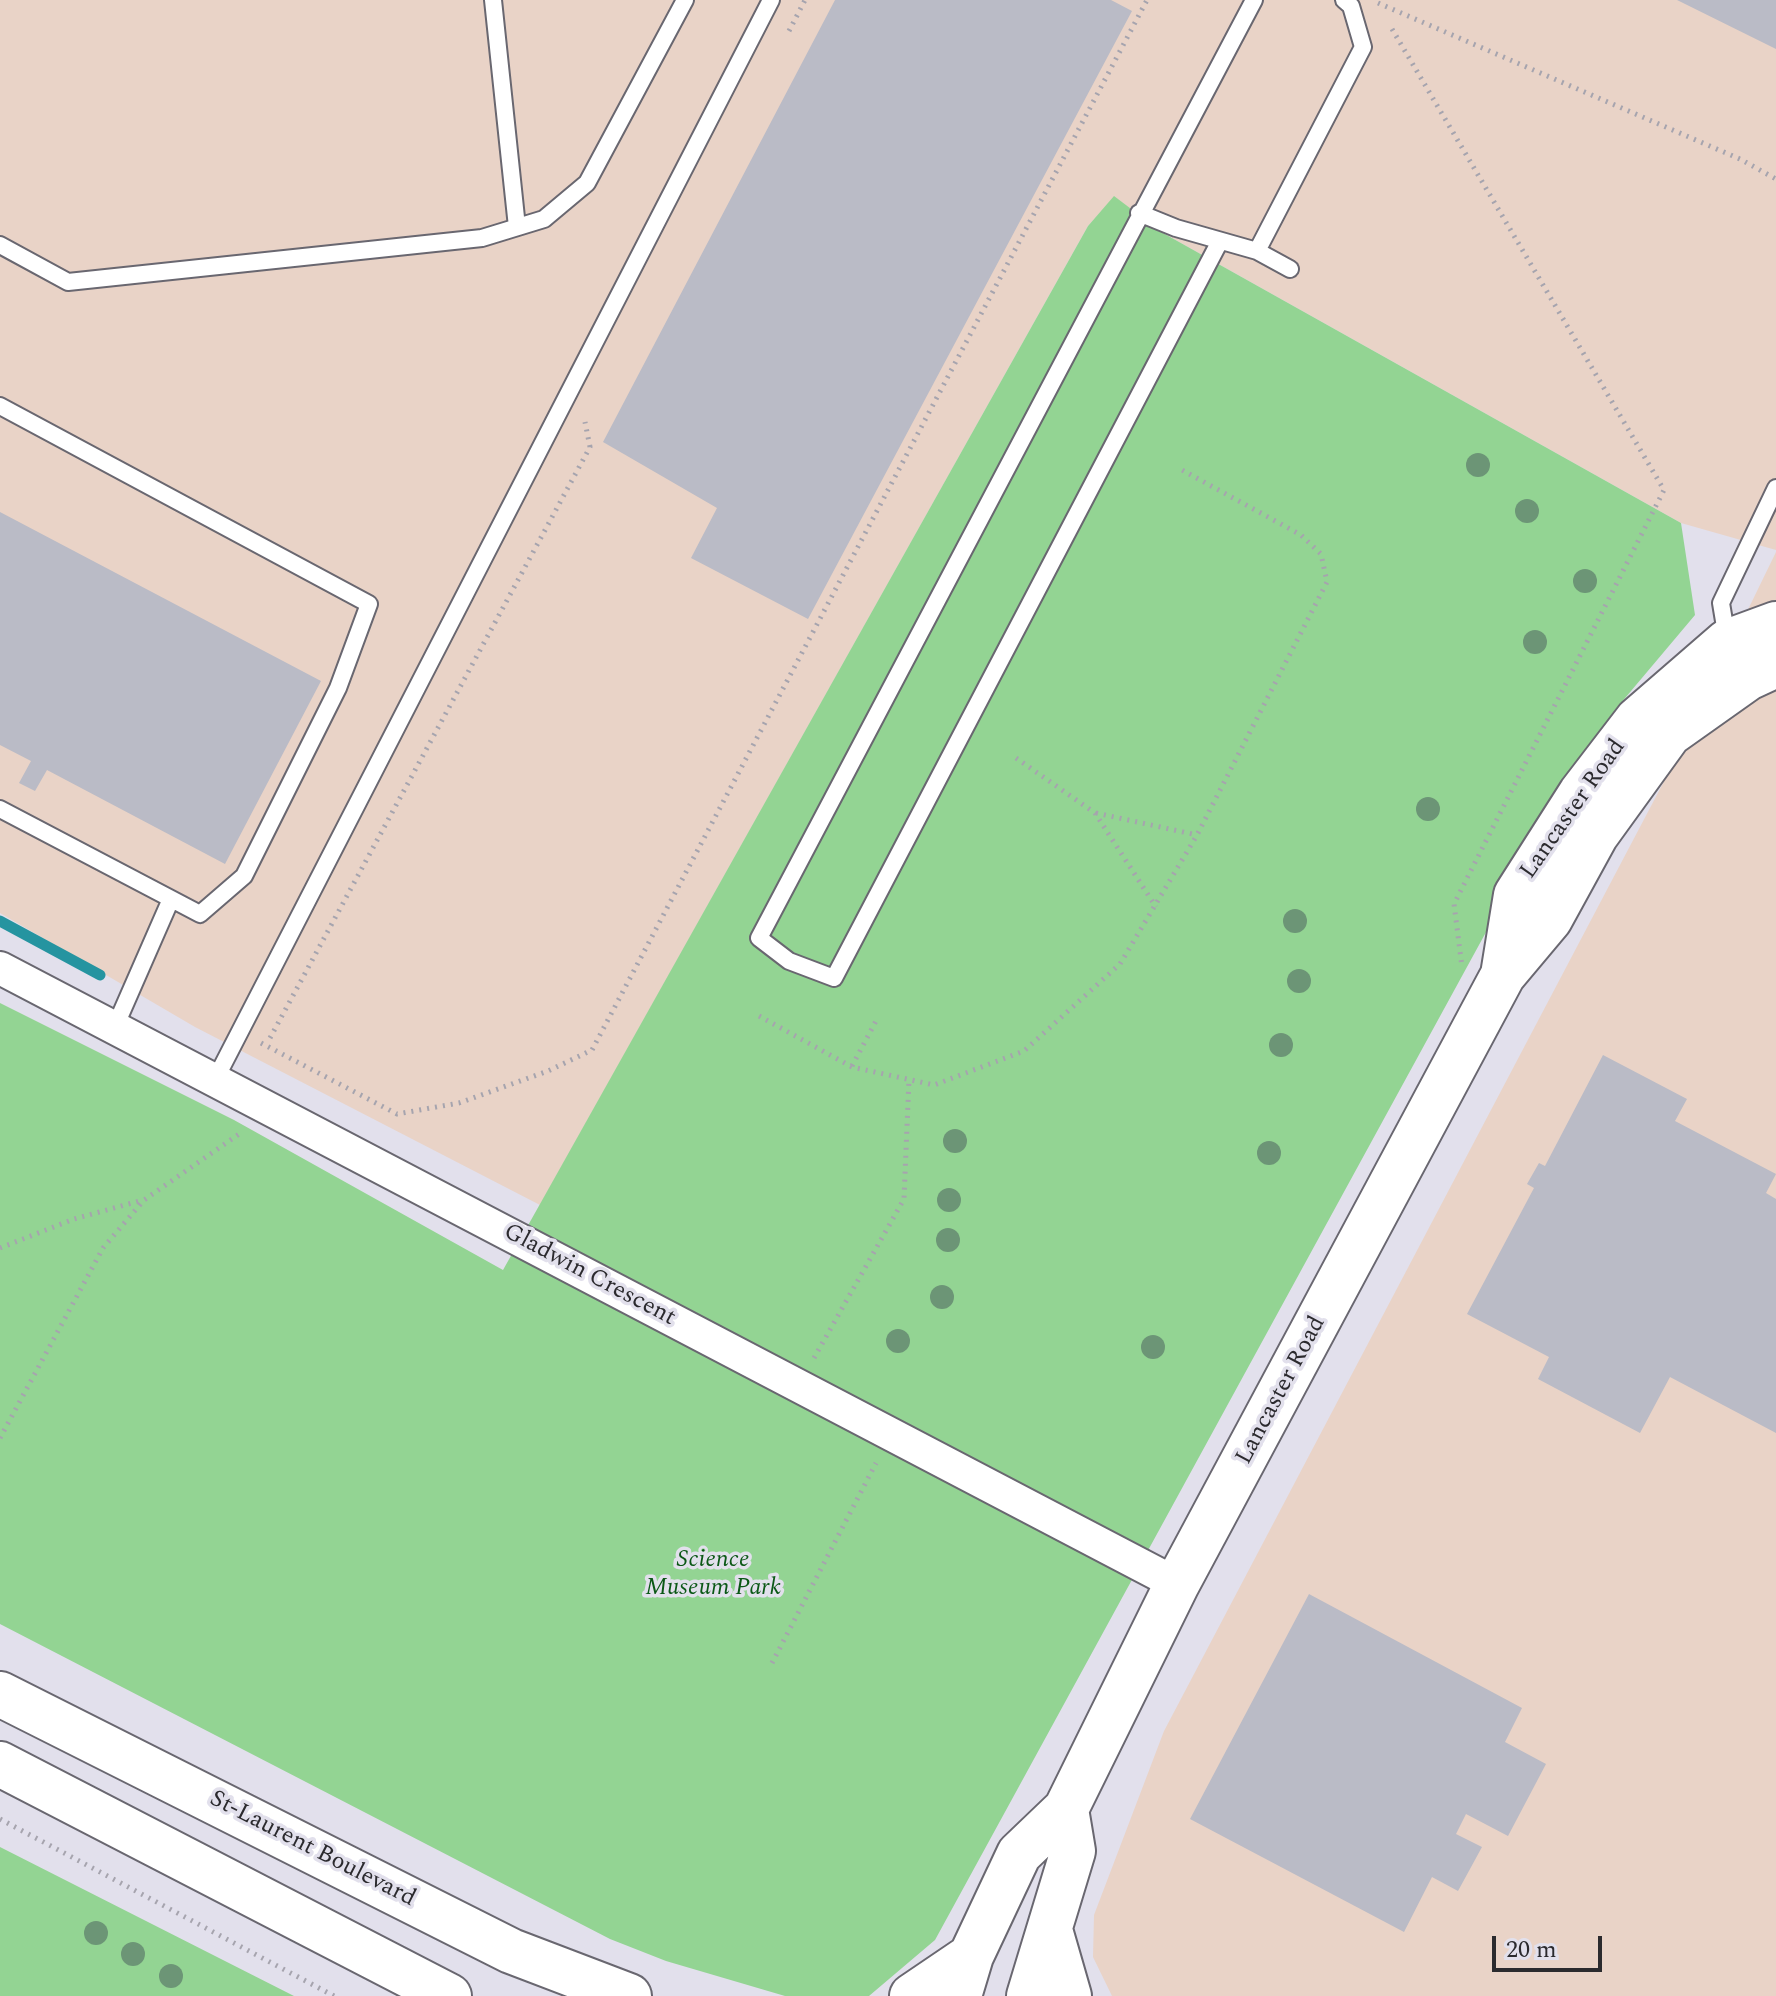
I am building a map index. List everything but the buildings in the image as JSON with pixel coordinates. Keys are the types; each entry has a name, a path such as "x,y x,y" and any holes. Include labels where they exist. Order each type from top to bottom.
{"street":[{"name":"Lancaster Road","path":"965,1976 1019,1854 1066,1809 1483,975 1516,895 1581,793 1637,720 1745,661 1776,624"},
{"name":"Gladwin Crescent","path":"0,968 1177,1584"},
{"name":"St-Laurent Boulevard","path":"0,1694 511,1951 629,1996"},
{"path":"0,1764 449,1996"},
{"path":"1029,1996 1073,1851 1066,1809"},
{"path":"1050,1930 1069,1996"},
{"path":"912,1996 965,1976"}],"lane":[{"path":"493,0 517,227"},
{"path":"0,245 68,282 482,238 544,219 587,183 685,0"},
{"path":"215,1080 771,0"},
{"path":"1220,241 834,978 789,961 759,938 1254,0"},
{"path":"1257,251 1363,47 1351,6 1344,0"},
{"path":"1139,213 1257,251 1290,269"},
{"path":"0,406 369,604 338,688 244,876 200,914 0,809"},
{"path":"1745,661 1721,603 1776,488"},
{"path":"115,1027 171,899"}],"path":[{"path":"240,1032 397,1114 459,1103 548,1071 592,1050 1147,0"},
{"path":"1378,3 1740,159 1776,179"},
{"path":"1392,29 1664,490 1454,904 1483,975"},
{"path":"266,1046 590,447"},
{"path":"759,1016 852,1067 934,1085 1024,1051 1120,964 1197,835 1327,582 1321,554 1301,535 1182,470"},
{"path":"1016,758 1095,813 1156,907"},
{"path":"1095,813 1197,835"},
{"path":"852,1067 876,1021"},
{"path":"798,1385 904,1199 909,1079"},
{"path":"0,1438 103,1248 144,1200 275,1111"},
{"path":"0,1248 74,1219 144,1200"},
{"path":"772,1663 891,1434"},
{"path":"0,1819 334,1996"}],"shaded area":[{"path":"0,0 1776,0 1776,550 1681,523 1163,233 1114,197 1088,226 540,1205 195,1027 0,913"},
{"path":"1776,552 1776,1996 1112,1996 1093,1957 1094,1915 1164,1731 1670,770"}],"green space":[{"name":"Science Museum Park","path":"1114,196 1163,233 1681,523 1695,615 1615,710 1526,859 935,1940 869,1996 785,1996 666,1961 610,1939 0,1624 0,1003 234,1120 503,1270 1088,226"},
{"path":"0,1847 294,1996 0,1996"}],"waterway":[{"path":"0,921 100,975"}]}
